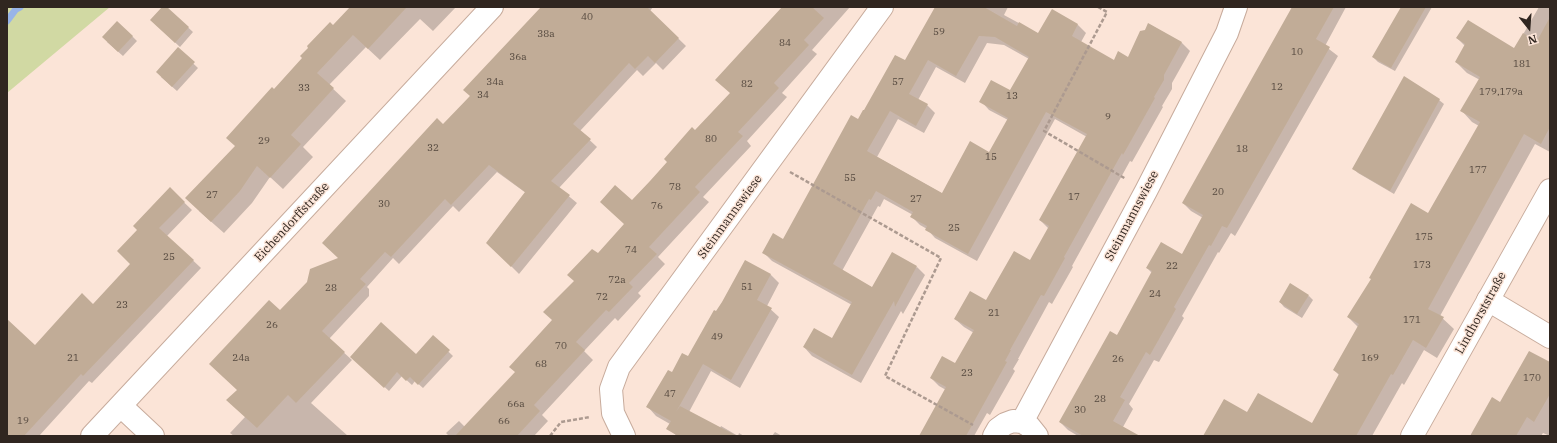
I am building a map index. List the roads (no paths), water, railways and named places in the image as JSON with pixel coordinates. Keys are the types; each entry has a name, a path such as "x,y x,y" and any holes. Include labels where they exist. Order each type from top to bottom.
{"street":[{"name":"Eichendorffstraße","path":"92,436 492,7"},
{"name":"Steinmannswiese","path":"624,436 613,413 611,389 620,367 882,7"},
{"name":"Steinmannswiese","path":"986,432 998,429 1013,421 1029,429 1146,191 1227,33 1236,7"},
{"name":"Lindhorststraße","path":"1412,436 1550,190"},
{"path":"1488,300 1550,337"},
{"path":"121,406 153,436"}],"waterway":[{"path":"7,21 16,9 20,7"}]}
